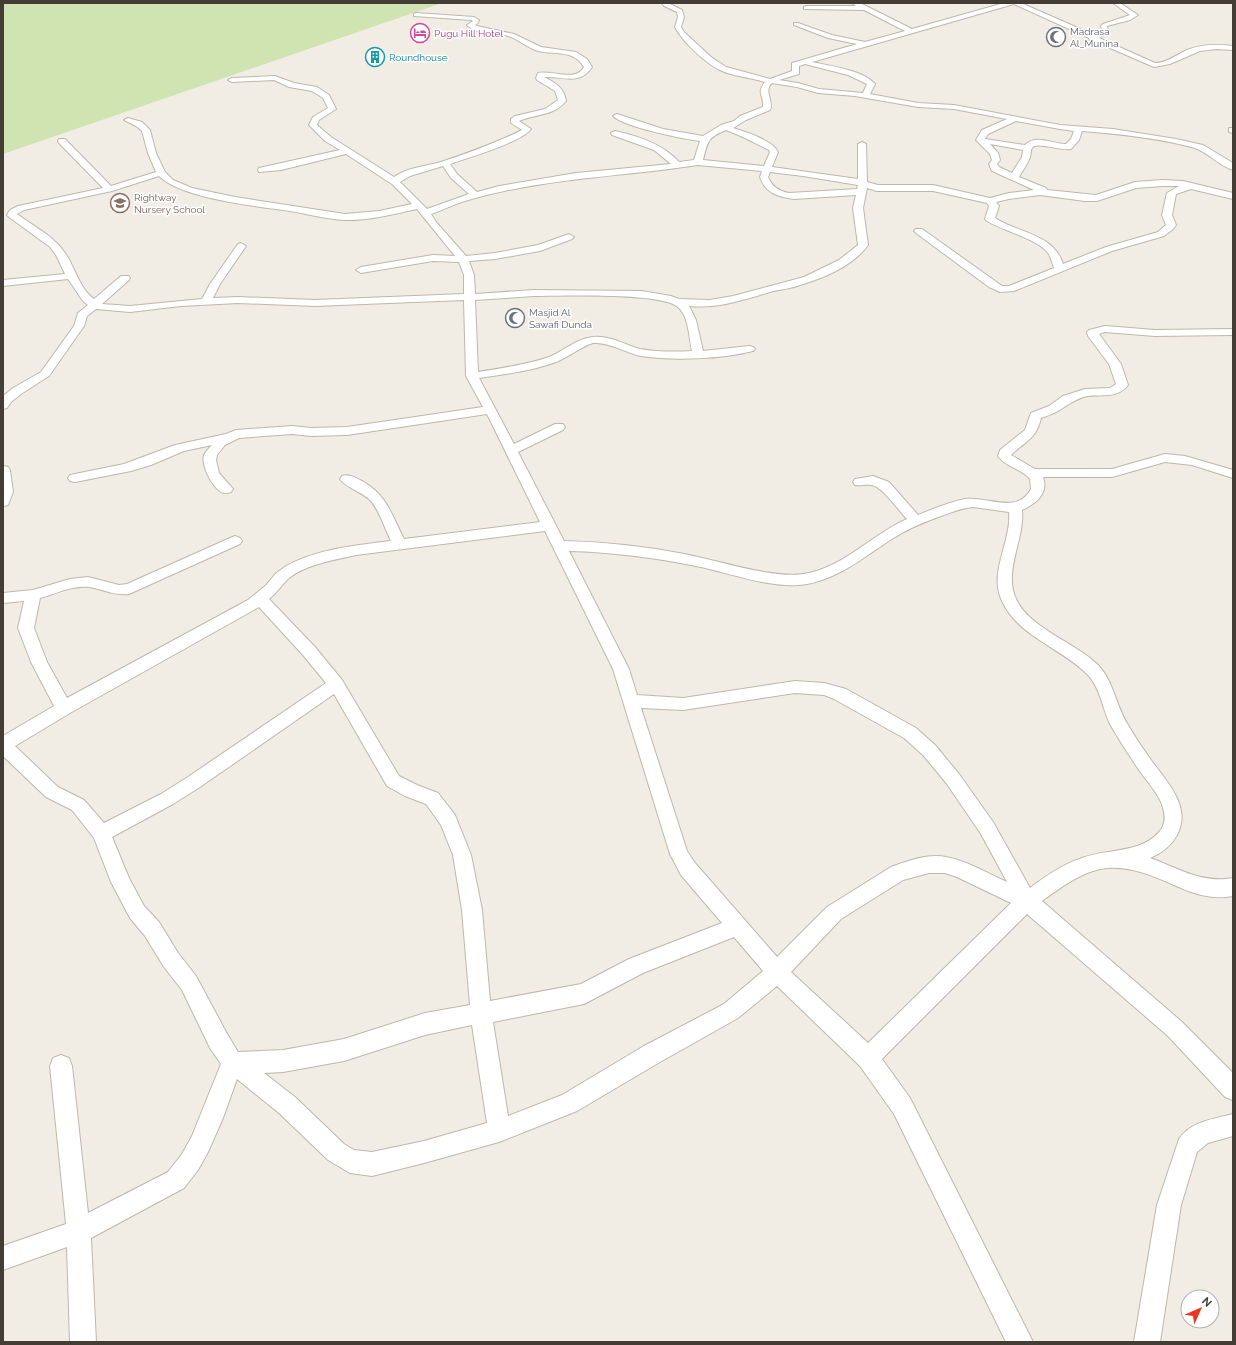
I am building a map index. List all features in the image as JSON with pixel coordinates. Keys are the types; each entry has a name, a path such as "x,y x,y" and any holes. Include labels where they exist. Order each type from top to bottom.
{"street":[{"path":"665,3 668,6 680,11 681,17 679,30 713,64 723,69 771,81 794,84 818,91 865,96 918,105 954,107 1014,119 1079,129 1120,132 1190,144 1209,151 1233,167"},
{"path":"855,3 911,31"},
{"path":"698,162 705,139 724,127 737,123 743,118 767,108 768,105 764,90 765,87 771,81 796,72 794,66 865,44 1011,3"},
{"path":"1016,3 1092,39 1149,64 1158,66 1201,48 1233,48"},
{"path":"1092,39 1106,32 1105,25 1135,15 1116,3"},
{"path":"806,8 863,8"},
{"path":"396,182 398,178 407,174 445,163 511,139 525,132 527,129 514,121 518,118 550,110 558,106 562,101 562,94 557,87 540,78 541,75 579,76 586,72 588,67 586,61 571,52 542,50 531,46 522,38 511,34 476,29 470,26 476,22 476,20 472,18 416,15"},
{"path":"796,24 830,37 865,44"},
{"path":"804,62 854,75 867,80 871,84 865,96"},
{"path":"232,80 275,78 292,85 318,90 326,97 332,109 316,119 314,125 328,139 396,182 422,210 463,259 469,275 472,376 560,546 621,669 679,854 688,869 777,972 868,1058 902,1106 1020,1342"},
{"path":"617,116 655,130 690,138 705,139"},
{"path":"981,141 980,138 985,132 1014,119"},
{"path":"128,120 139,124 146,130 152,153 161,173 170,182 200,193 338,216 366,216 422,210 475,195 576,176 655,169 698,162 803,173 862,188"},
{"path":"724,127 746,135 772,148 774,152 764,177 768,187 784,195 794,196 862,188 932,188 971,198 990,201 1028,193 1051,192"},
{"path":"981,141 1009,144 1027,148 1036,142 1058,147 1068,147 1075,140 1079,129"},
{"path":"615,132 652,146 666,154 677,165"},
{"path":"62,141 109,189"},
{"path":"981,141 994,153 996,160 993,164 995,169 1014,177 1027,185 1051,192 1085,198 1097,198 1125,188 1146,184 1172,183 1193,186 1233,196"},
{"path":"161,173 109,189 27,207 13,212 12,215 53,244 61,254 71,276 87,299 95,305 120,309 238,300 302,303 470,297 526,293 618,292 660,296 680,302 712,304 739,299 772,288 801,282 858,252 863,245 859,220 862,188 862,144"},
{"path":"1014,177 1026,157 1027,148"},
{"path":"262,170 348,151"},
{"path":"445,163 450,172 475,195"},
{"path":"919,231 987,281 1000,289 1005,290 1019,286 1114,248 1161,234 1168,230 1171,225 1167,215 1172,193 1180,189 1193,186"},
{"path":"990,201 994,206 990,219 1010,230 1046,246 1054,255 1059,269"},
{"path":"361,270 432,258 463,259 495,256 540,248 570,237"},
{"path":"206,302 215,284 241,246"},
{"path":"3,283 71,276"},
{"path":"3,405 6,400 17,391 46,374 60,356 79,326 82,315 126,278"},
{"path":"680,302 686,308 691,320 698,353"},
{"path":"560,546 621,549 654,554 761,576 793,580 813,578 828,573 894,532 916,521 956,505 971,503 1015,508 1026,503 1038,490 1037,479 1033,473 1004,456 1008,450 1030,433 1035,416 1053,410 1063,401 1076,396 1085,393 1113,391 1122,385 1121,376 1115,362 1094,336 1093,332 1096,330 1112,329 1134,333 1233,332"},
{"path":"472,376 517,369 543,362 569,352 582,342 595,340 613,342 631,350 648,354 698,353 749,349"},
{"path":"3,388 17,391"},
{"path":"75,478 126,468 146,462 180,448 226,438 236,434 292,430 311,432 347,431 490,410"},
{"path":"511,450 559,428"},
{"path":"226,438 214,449 210,460 213,474 226,489"},
{"path":"1033,473 1112,473 1124,471 1158,458 1172,458 1233,474"},
{"path":"3,470 6,492 3,502"},
{"path":"347,480 364,488 377,499 400,545"},
{"path":"860,482 873,480 884,485 916,521"},
{"path":"868,1058 1026,901 1055,880 1076,868 1102,861 1122,859 1149,850 1160,843 1171,830 1174,820 1171,807 1165,793 1120,726 1103,684 1093,670 1082,660 1040,632 1014,609 1008,598 1005,588 1007,567 1016,527 1017,516 1015,508"},
{"path":"549,526 356,550 306,563 284,575 261,599 64,708 3,745 52,792 78,805 101,833 121,882 137,912 152,929 171,960 189,983 218,1040 233,1063 252,1076 287,1105 336,1152 350,1161 372,1164 424,1152 499,1131 569,1102 652,1054 731,1011 777,972 834,913 898,873 929,865 945,865 961,870 985,880 1026,901 1146,1003 1233,1089"},
{"path":"3,598 33,594 70,584 88,582 119,590 129,589 235,541"},
{"path":"33,594 26,628 39,662 64,708"},
{"path":"261,599 309,651 336,684 393,781 411,791 432,798 448,821 462,855 470,902 481,1014 499,1131"},
{"path":"101,833 167,799 194,782 336,684"},
{"path":"632,701 683,704 795,687 824,689 840,694 910,733 929,750 954,780 986,828 1026,901"},
{"path":"1122,859 1153,868 1193,884 1214,890 1233,887"},
{"path":"233,1063 283,1061 344,1050 425,1024 584,994 636,966 737,926"},
{"path":"3,1258 79,1230 176,1180 190,1162 200,1144 212,1118 222,1088 233,1063"},
{"path":"61,1066 73,1190 79,1230 83,1342"},
{"path":"1147,1342 1169,1205 1187,1147 1190,1140 1200,1134 1233,1126"}],"green space":[{"path":"3,3 442,3 3,154"}],"place":[{"name":"Pugu Hill Hotel","path":"420,33"},
{"name":"Madrasa Al_Munina","path":"1056,37"},
{"name":"Roundhouse","path":"375,57"},
{"name":"Rightway Nursery School","path":"120,203"},
{"name":"Masjid Al Sawafi Dunda","path":"515,318"}]}
